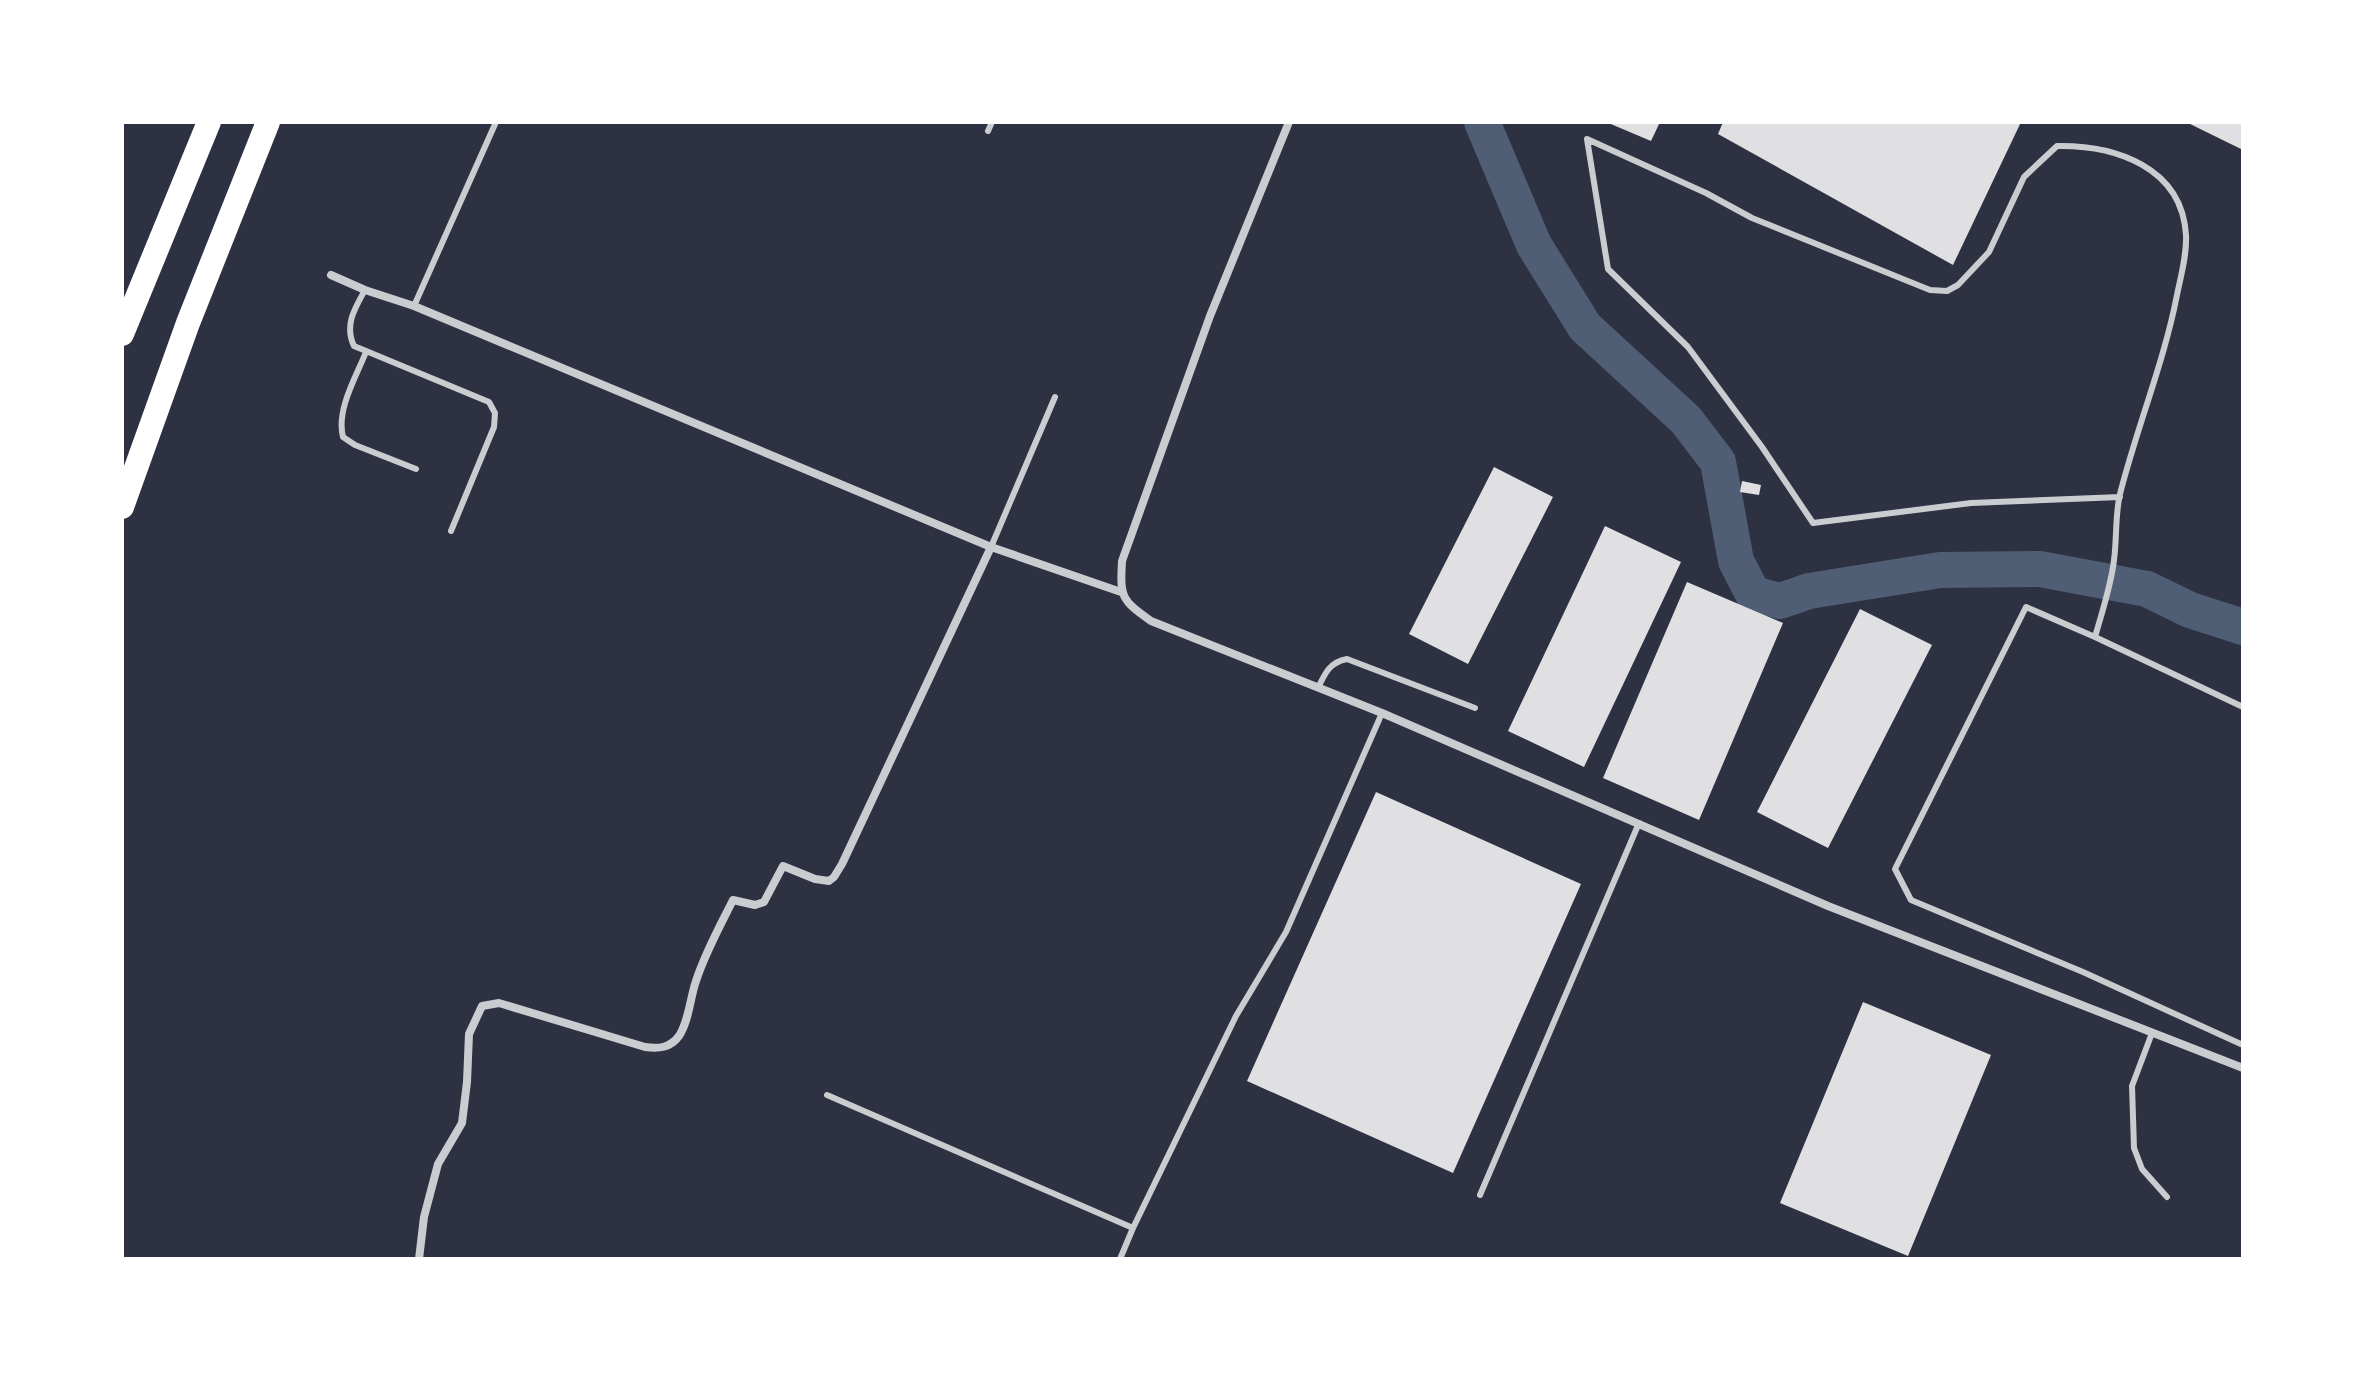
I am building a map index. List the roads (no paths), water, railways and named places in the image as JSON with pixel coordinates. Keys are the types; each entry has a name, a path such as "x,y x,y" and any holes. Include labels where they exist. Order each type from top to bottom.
{"highway":[{"path":"122,334 209,122"},
{"path":"122,507 188,323 268,122"}],"street":[{"path":"1121,592 1122,561 1210,316 1289,122"},
{"path":"331,275 414,306 991,547 1121,592 1133,609 1151,621 1382,713 1828,906 2243,1068"},
{"path":"419,1259 424,1217 438,1164 462,1123 469,1034 482,1006 499,1003 645,1047 659,1049 678,1038 704,959 733,900 755,905 764,902 783,866 815,879 829,881 834,877 991,547"}],"lane":[{"path":"414,306 496,122"},
{"path":"988,131 992,122"},
{"path":"2095,637 2114,564 2120,497 2174,311 2186,252 2181,210 2163,178 2129,156 2080,146 2057,146 2024,177 1989,252 1958,285 1947,291 1930,290 1752,218 1706,193 1587,139 1608,269 1688,347 1762,447 1813,523 1971,503 2120,497"},
{"path":"365,290 353,311 350,325 354,346 478,396 489,402 495,413 494,427 451,531"},
{"path":"366,352 342,414 343,437 355,445 416,469"},
{"path":"991,547 1055,397"},
{"path":"2243,707 2026,607 1895,869 1911,900 2083,972 2243,1045"},
{"path":"1318,688 1327,670 1338,661 1347,659 1475,708"},
{"path":"1120,1259 1236,1016 1286,932 1382,713"},
{"path":"1480,1195 1639,823"},
{"path":"2152,1033 2132,1086 2134,1148 2142,1169 2167,1197"},
{"path":"827,1095 1133,1228"}],"waterway":[{"path":"1482,122 1534,245 1585,327 1686,420 1718,462 1736,561 1753,594 1780,601 1809,591 1940,570 2040,569 2147,589 2190,610 2243,627"}]}
